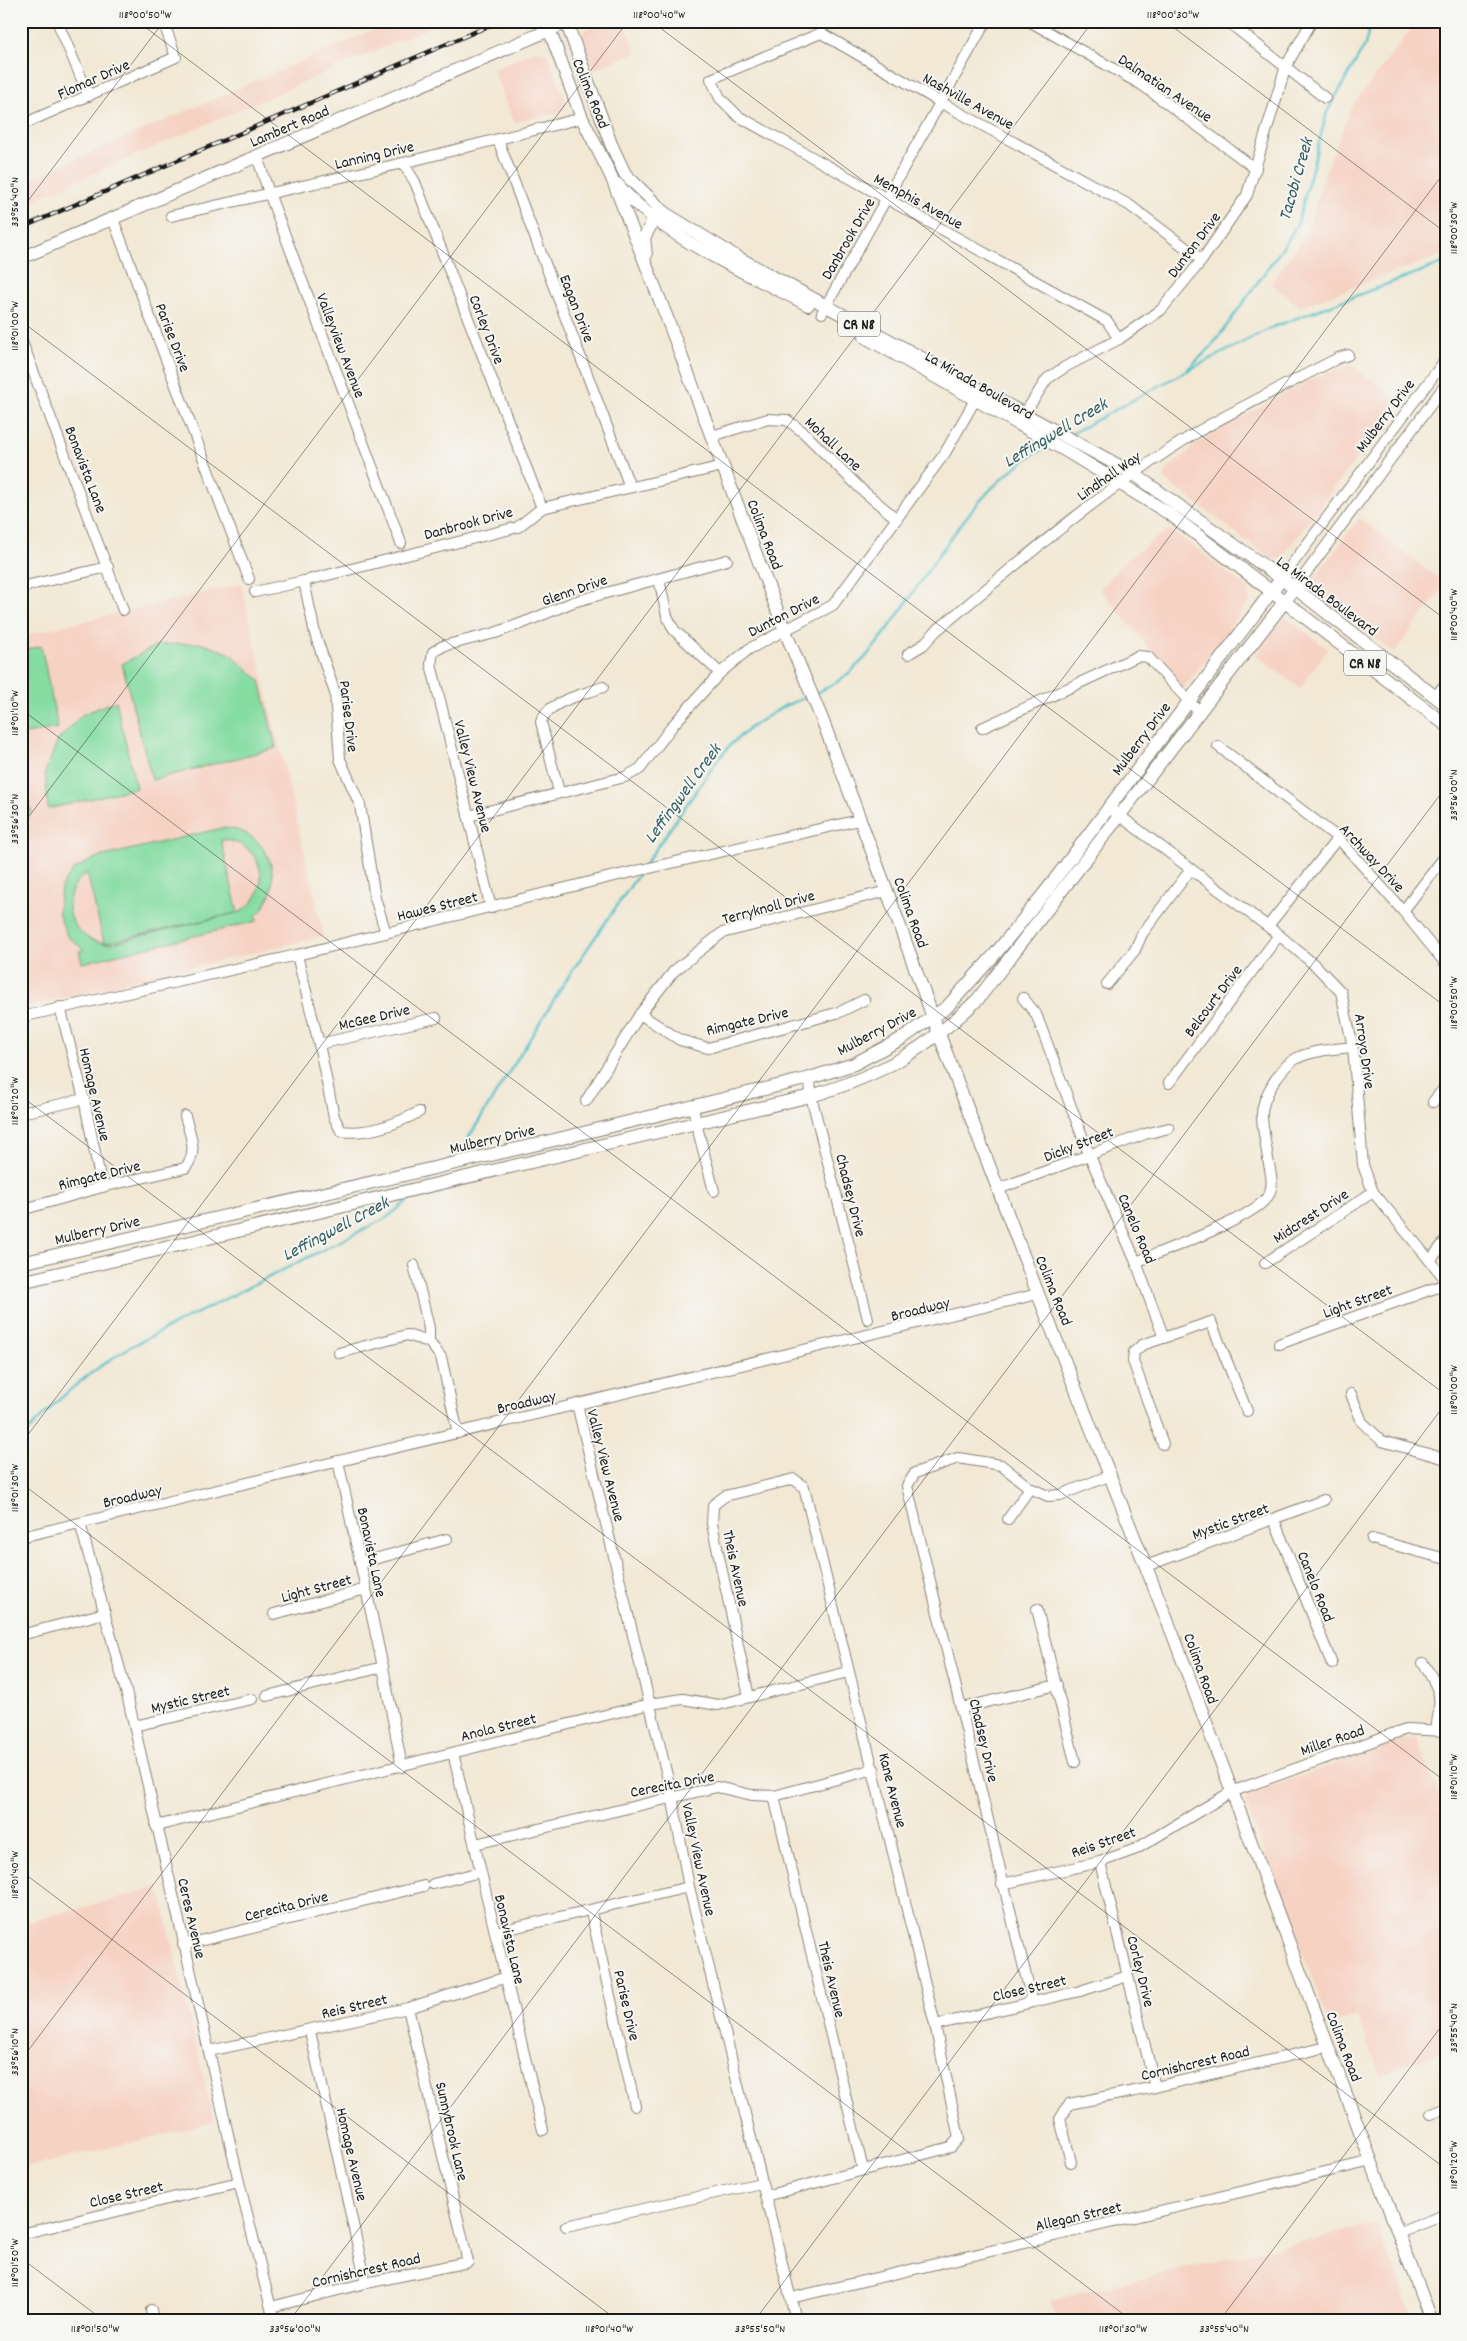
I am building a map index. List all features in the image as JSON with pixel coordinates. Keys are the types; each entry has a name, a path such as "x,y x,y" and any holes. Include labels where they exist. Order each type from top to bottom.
{"main road":[{"name":"Lambert Road","path":"21,258 257,156 548,26 568,22"},
{"name":"Colima Road","path":"568,22 611,144 625,174"},
{"name":"Colima Road","path":"548,26 582,118 611,176"},
{"name":"La Mirada Boulevard","path":"625,174 656,213"},
{"name":"La Mirada Boulevard","path":"611,176 631,200 656,213 698,246 1024,413 1134,474 1295,588 1441,701"},
{"path":"611,176 649,272"},
{"path":"649,272 644,238 656,213"},
{"name":"Colima Road","path":"649,272 785,631 822,719 859,820 888,891 933,1018 1038,1294 1146,1566 1431,2320"},
{"name":"La Mirada Boulevard","path":"824,309 975,400 1121,483 1170,514 1446,725"},
{"name":"Mulberry Drive","path":"21,1263 480,1158 810,1078 854,1064 901,1040 947,1007 996,953 1046,892 1281,579"},
{"name":"Mulberry Drive","path":"21,1282 812,1096 877,1073 921,1048 978,999 1295,588"},
{"path":"226,1235 246,1224 284,1214 292,1208 293,1200"}],"street":[{"path":"57,21 89,96"},
{"name":"Flomar Drive","path":"21,125 176,57 163,21"},
{"name":"Danbrook Drive","path":"824,309 986,21"},
{"name":"Dalmatian Avenue","path":"1029,21 1142,85 1256,169"},
{"path":"1227,21 1325,98"},
{"name":"Dunton Drive","path":"1018,424 1048,379 1065,367 1119,339 1161,310 1202,260 1247,195 1286,66 1312,21"},
{"name":"Nashville Avenue","path":"711,79 821,33 940,102 1129,205 1202,260"},
{"name":"Memphis Avenue","path":"711,79 720,98 738,116 1107,320 1119,339"},
{"name":"Lanning Drive","path":"171,216 403,163 582,118"},
{"name":"Eagan Drive","path":"498,140 630,487"},
{"name":"Valleyview Avenue","path":"257,156 269,193 401,543"},
{"name":"Corley Drive","path":"403,163 415,182 542,508"},
{"name":"Parise Drive","path":"112,219 249,579"},
{"name":"Bonavista Lane","path":"21,339 123,610"},
{"name":"Lindhall Way","path":"908,654 923,646 936,631 1070,519 1134,474 1195,434 1338,358 1348,355"},
{"name":"Mulberry Drive","path":"1281,579 1446,359"},
{"name":"Mulberry Drive","path":"1295,588 1446,384"},
{"name":"Dunton Drive","path":"468,816 625,777 640,769 673,725 720,673 749,648 833,605 944,453 975,400"},
{"name":"Mohall Lane","path":"712,436 768,419 787,420 803,432 862,490 897,519"},
{"name":"Danbrook Drive","path":"304,580 518,527 542,508 723,466"},
{"name":"Glenn Drive","path":"433,652 443,646 494,633 528,621 573,602 727,560"},
{"path":"21,587 108,567"},
{"path":"658,579 667,616 674,630 720,673"},
{"path":"254,592 304,580"},
{"name":"Parise Drive","path":"304,580 315,634 335,693 340,759 360,805 375,898 386,933"},
{"name":"Valley View Avenue","path":"433,652 431,664 491,908"},
{"path":"982,728 1138,656 1148,657 1200,713"},
{"path":"1441,701 1446,683"},
{"path":"559,792 541,722 544,713 552,707 603,687"},
{"name":"Archway Drive","path":"1218,746 1338,838 1403,910 1446,964"},
{"name":"Arroyo Drive","path":"1108,807 1268,926 1317,967 1341,992 1353,1047 1364,1165 1373,1192 1446,1280"},
{"name":"Hawes Street","path":"21,1017 296,955 606,878 859,820"},
{"path":"1268,926 1338,838"},
{"path":"1403,910 1446,855"},
{"path":"1107,984 1135,950 1142,934 1191,869"},
{"name":"Terryknoll Drive","path":"586,1101 640,1014 674,971 722,933 888,891"},
{"name":"Belcourt Drive","path":"1169,1083 1279,935"},
{"path":"296,955 319,1044 334,1117 342,1130 356,1133 399,1122 419,1112"},
{"name":"Canelo Road","path":"1023,998 1036,1014 1089,1154 1136,1262 1164,1338"},
{"name":"Rimgate Drive","path":"640,1014 680,1040 708,1048 840,1012 864,1000"},
{"name":"Homage Avenue","path":"60,1008 84,1099 102,1187"},
{"name":"McGee Drive","path":"319,1044 436,1018"},
{"path":"1136,1262 1215,1230 1268,1197 1272,1183 1262,1116 1264,1100 1273,1083 1295,1059 1310,1053 1353,1047"},
{"name":"Chadsey Drive","path":"810,1078 812,1096 868,1319"},
{"path":"1433,1102 1446,1086"},
{"path":"21,1113 84,1099"},
{"path":"693,1106 714,1191"},
{"name":"Rimgate Drive","path":"21,1210 102,1187 185,1168 192,1160 194,1152 185,1116"},
{"name":"Dicky Street","path":"998,1189 1145,1134 1169,1128"},
{"name":"Midcrest Drive","path":"1265,1263 1373,1192"},
{"path":"1430,1260 1446,1240"},
{"path":"414,1265 429,1328 429,1342"},
{"name":"Light Street","path":"1278,1344 1446,1284"},
{"name":"Broadway","path":"21,1537 1038,1294"},
{"path":"1163,1444 1133,1361 1134,1352 1142,1346 1211,1322 1247,1411"},
{"path":"339,1353 407,1334 429,1342 441,1357 458,1433"},
{"path":"1351,1394 1362,1422 1382,1441 1446,1459"},
{"name":"Valley View Avenue","path":"577,1404 672,1796 689,1887 796,2320"},
{"name":"Chadsey Drive","path":"1030,1488 1001,1465 958,1458 915,1473 907,1486 962,1708 1002,1884 1032,2001"},
{"name":"Bonavista Lane","path":"338,1461 383,1667 402,1767"},
{"path":"1008,1519 1030,1488 1048,1496 1060,1495 1111,1475"},
{"name":"Kane Avenue","path":"770,1486 794,1479 804,1487 848,1672 874,1769 935,2026 959,2138 951,2147 863,2170"},
{"name":"Theis Avenue","path":"749,1697 712,1524 713,1505 725,1496 770,1486"},
{"name":"Mystic Street","path":"1146,1566 1324,1500"},
{"name":"Canelo Road","path":"1274,1520 1332,1664"},
{"name":"Ceres Avenue","path":"80,1523 134,1726 183,1946 274,2320"},
{"path":"1372,1538 1446,1559"},
{"name":"Light Street","path":"360,1563 447,1539"},
{"name":"Light Street","path":"274,1614 366,1589"},
{"path":"1037,1609 1075,1762"},
{"path":"21,1635 105,1613"},
{"path":"1423,1663 1437,1685 1441,1698 1441,1730"},
{"path":"268,1696 383,1667"},
{"name":"Anola Street","path":"156,1826 402,1767 650,1704 683,1699 718,1705 848,1672"},
{"path":"962,1708 1057,1685"},
{"name":"Mystic Street","path":"134,1726 252,1700"},
{"name":"Miller Road","path":"1231,1792 1410,1727 1441,1730"},
{"name":"Bonavista Lane","path":"453,1753 504,1978 542,2130"},
{"name":"Cerecita Drive","path":"475,1844 672,1796 717,1787 752,1795 774,1796 874,1769"},
{"name":"Reis Street","path":"1002,1884 1100,1862 1136,1849 1231,1792"},
{"name":"Theis Avenue","path":"774,1796 863,2170"},
{"name":"Corley Drive","path":"1100,1862 1155,2087"},
{"name":"Cerecita Drive","path":"183,1946 480,1872"},
{"path":"495,1932 592,1912 689,1887"},
{"name":"Parise Drive","path":"592,1912 635,2106"},
{"name":"Close Street","path":"935,2026 1032,2001 1080,1991 1128,1976"},
{"name":"Reis Street","path":"209,2051 310,2031 408,2008 504,1978"},
{"name":"Sunnybrook Lane","path":"408,2008 468,2262"},
{"name":"Homage Avenue","path":"310,2031 366,2283"},
{"name":"Cornishcrest Road","path":"1071,2162 1060,2119 1069,2104 1155,2087 1328,2047"},
{"path":"1431,2114 1446,2108"},
{"name":"Allegan Street","path":"791,2298 1372,2161"},
{"path":"765,2196 863,2170"},
{"name":"Close Street","path":"21,2234 239,2182"},
{"path":"566,2226 761,2183"},
{"path":"1398,2233 1446,2214"},
{"name":"Cornishcrest Road","path":"271,2307 366,2283 468,2262"}],"shaded area":[{"path":"394,21 444,21 21,205 21,183"},
{"path":"603,21 624,21 636,52 594,70 582,38 584,30"},
{"path":"1417,21 1446,21 1446,253 1300,307 1271,283 1306,235 1326,170 1351,108"},
{"path":"538,50 547,53 567,104 562,112 514,122 493,69"},
{"path":"1351,365 1400,401 1281,558 1273,560 1164,479 1166,471 1199,442 1308,380"},
{"path":"1359,518 1446,584 1394,653 1315,591 1314,579"},
{"path":"1170,529 1249,589 1250,600 1183,689 1100,589 1127,559"},
{"path":"241,584 324,936 21,1008 21,636"},
{"path":"1288,619 1328,649 1300,688 1255,655 1281,621"},
{"path":"1416,1737 1446,1814 1446,2050 1381,2075 1357,2016 1330,2025 1245,1802 1249,1795 1397,1741"},
{"path":"159,1887 214,2122 21,2169 21,1924"},
{"path":"1377,2224 1414,2320 1055,2320 1050,2300"}],"green space":[{"path":"200,643 229,653 260,680 276,748 152,780 122,664 157,645"},
{"path":"41,646 58,728 21,735 21,651"},
{"path":"116,701 136,788 48,809 45,772 58,740 83,714"},
{"path":"21,775 32,812 21,815"},
{"path":"222,828 239,831 252,837 263,848 269,860 272,875 271,889 266,903 256,916 257,921 82,963 79,951 84,950 67,936 58,912 61,887 73,870 95,858","holes":["221,840 236,842 247,849 255,858 260,869 261,882 257,894 250,904 238,913","87,873 104,942 98,942 86,937 77,928 71,918 69,906 71,894 76,883","236,913 112,943 106,943"]}],"waterway":[{"name":"Tacobi Creek","path":"1187,370 1211,347 1288,240 1298,222 1327,112 1365,45 1371,21"},
{"name":"Leffingwell Creek","path":"1071,434 1179,375 1273,327 1446,262"},
{"name":"Leffingwell Creek","path":"816,693 843,678 865,658 902,609 949,540 983,497 1024,461 1048,446"},
{"name":"Leffingwell Creek","path":"644,866 717,761 731,744 751,727 784,706 809,696"},
{"name":"Leffingwell Creek","path":"449,1160 464,1145 570,974 638,875"},
{"name":"Leffingwell Creek","path":"428,1181 437,1172"},
{"name":"Leffingwell Creek","path":"21,1439 72,1388 130,1347 388,1217 414,1195"}],"railway":[{"path":"21,228 500,21"}]}
